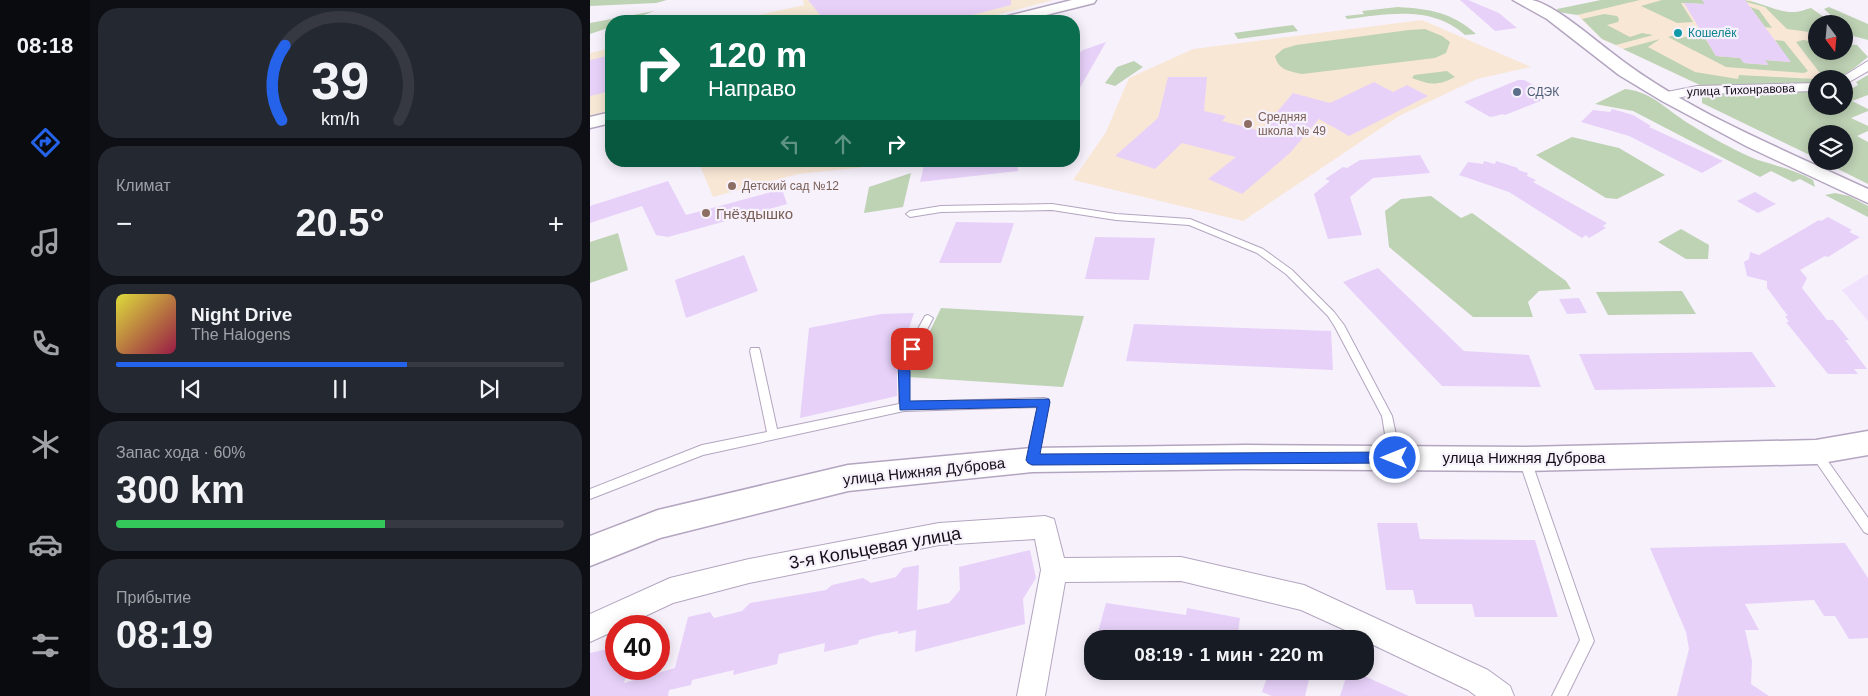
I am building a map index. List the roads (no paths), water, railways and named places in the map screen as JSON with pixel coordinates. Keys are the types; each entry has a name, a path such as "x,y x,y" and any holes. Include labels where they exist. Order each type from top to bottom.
{"street":[{"path":"1029,15 1089,0"},
{"path":"1525,2 1560,21 1614,64 1667,96 1749,139 1868,197"},
{"path":"1853,75 1868,65"},
{"name":"улица Тихонравова","path":"1667,96 1697,90 1808,88"},
{"path":"590,123 605,119"},
{"name":"улица Нижняя Дуброва","path":"590,551 658,524 848,478 1032,460 1525,459 1816,452 1868,443"},
{"name":"3-я Кольцевая улица","path":"590,628 670,591 749,571 939,534 1045,527 1054,570"},
{"path":"1031,696 1054,570 1181,569 1304,598 1478,680 1500,696"}],"lane":[{"path":"910,214 941,209 1052,207 1116,217 1179,220 1190,222 1260,251 1289,272 1339,325 1387,416 1395,458"},
{"path":"904,406 904,364 928,318"},
{"path":"755,351 773,434"},
{"path":"590,494 702,450 904,406 1044,402 1032,460"},
{"path":"1816,452 1868,528"},
{"path":"1525,459 1587,641 1559,696"}],"place":[{"name":"Кошелёк","path":"1678,33"},
{"name":"СДЭК","path":"1517,92"},
{"name":"Средняя школа № 49","path":"1248,124"},
{"name":"Детский сад №12","path":"732,186"},
{"name":"Гнёздышко","path":"706,213"}]}
